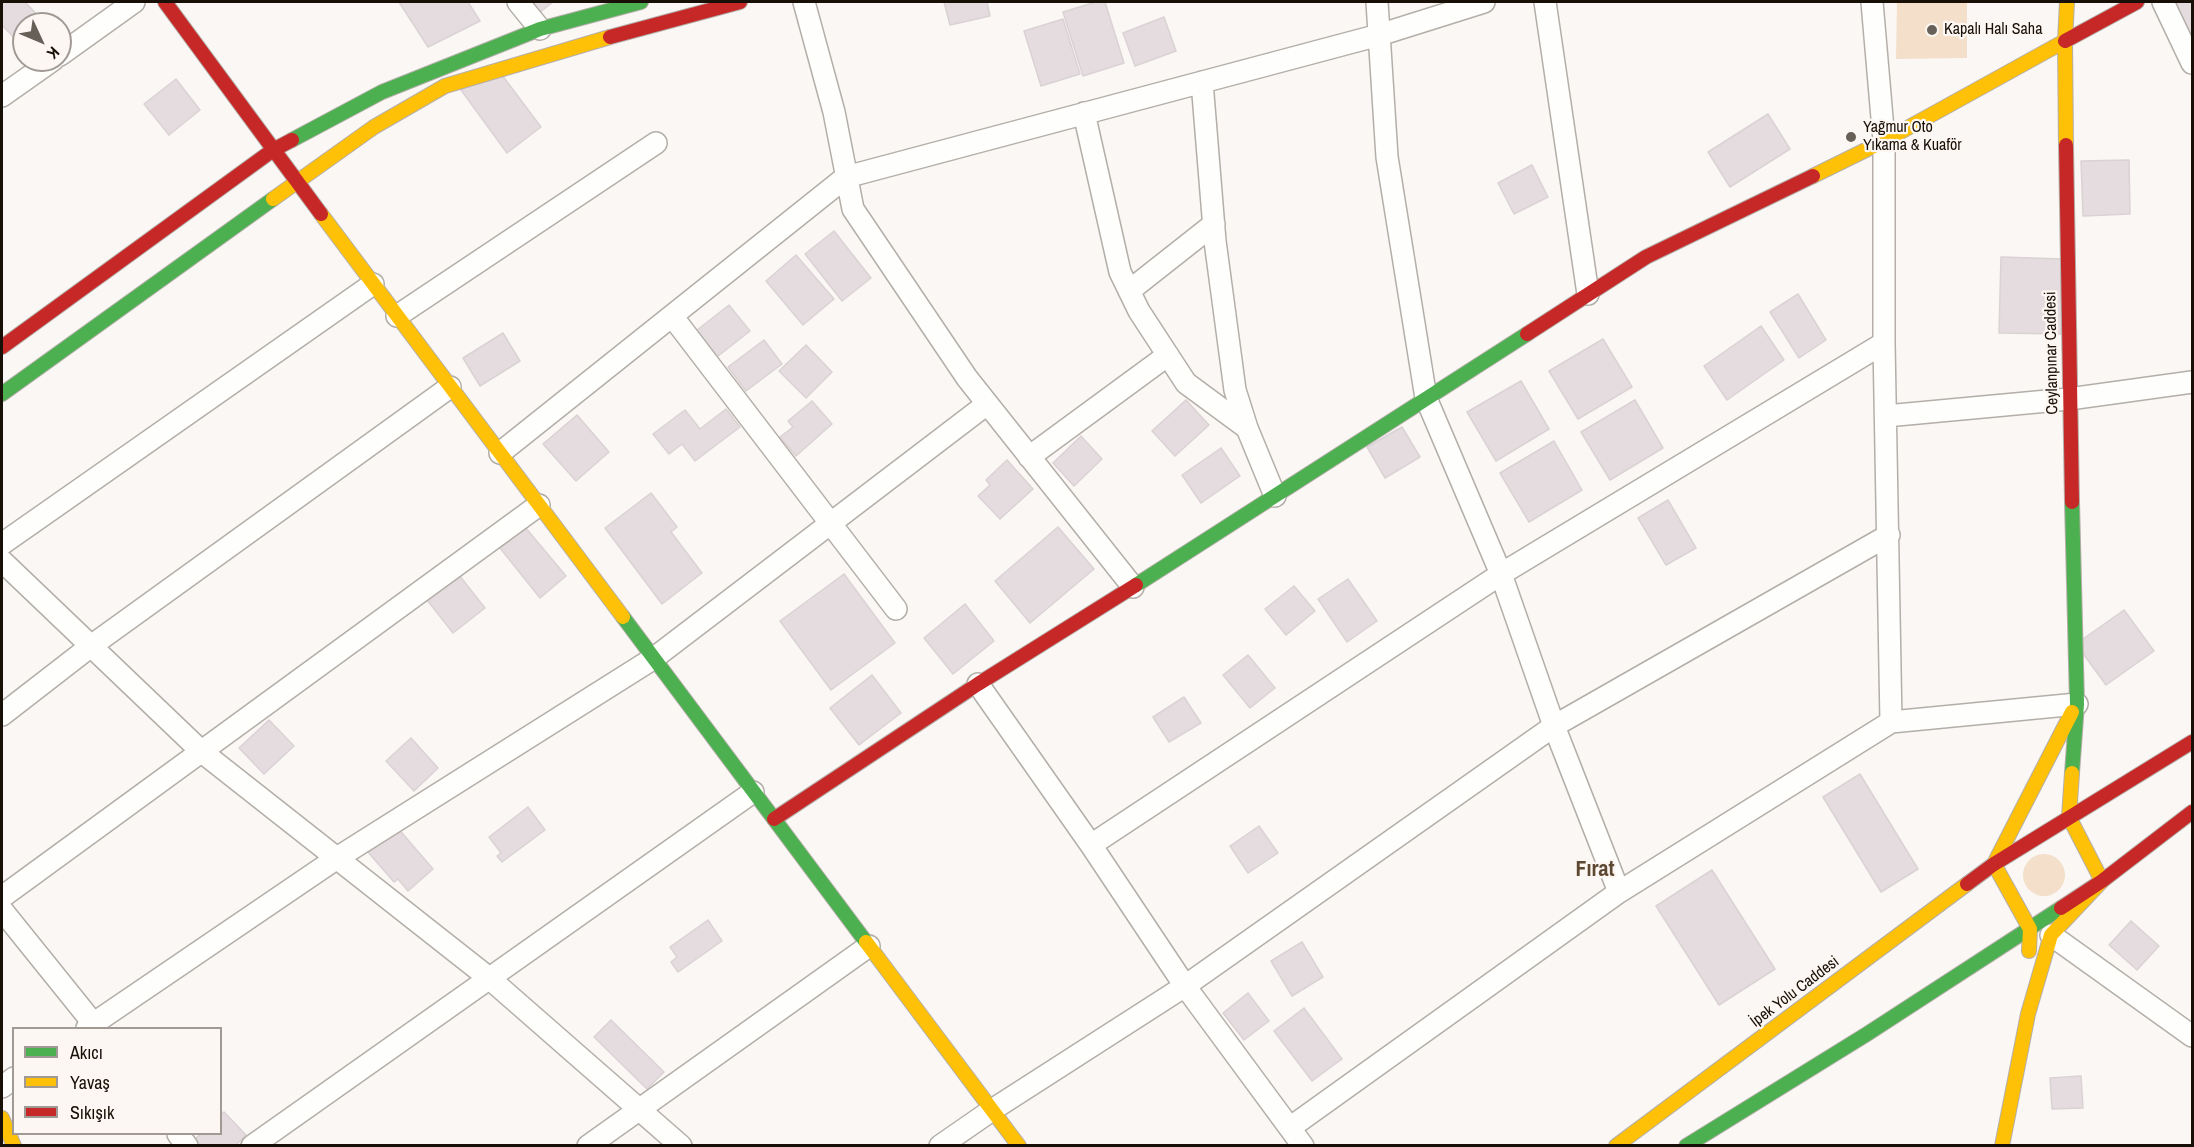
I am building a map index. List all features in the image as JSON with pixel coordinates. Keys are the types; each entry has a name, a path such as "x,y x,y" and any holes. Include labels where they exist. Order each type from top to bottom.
{"main road":[{"path":"165,2 296,182 1019,1146"},
{"path":"2,347 273,150 382,92 540,29 640,2"},
{"path":"2,394 374,127 445,86 548,54 740,2"},
{"name":"Ceylanpınar Caddesi","path":"2067,2 2065,41 2069,399 2077,704 2069,817"},
{"path":"774,819 978,684 1646,257 1884,141 2137,2"},
{"name":"Ceylanpınar Caddesi","path":"1994,864 2077,704"},
{"name":"İpek Yolu Caddesi","path":"1616,1146 1994,864 2193,742"},
{"path":"1686,1146 1867,1034 2030,929 2102,881 2193,812"},
{"path":"2069,817 2102,881"},
{"path":"1994,864 2030,929 2028,1014"},
{"path":"2002,1146 2028,1014 2051,935 2102,881"},
{"path":"1937,1005 2030,929"},
{"path":"1602,1146 1673,1104"},
{"path":"2,1118 14,1146"}],"street":[{"path":"72,47 135,2"},
{"path":"518,2 540,29"},
{"path":"804,2 834,112 853,209 967,378 1133,587"},
{"path":"1377,2 1387,157 1426,398 1501,574 1554,726 1619,892"},
{"path":"500,453 846,177 1379,35 1484,2"},
{"path":"1545,2 1588,294"},
{"path":"1872,2 1884,141 1884,343 1891,722"},
{"path":"2163,2 2193,63"},
{"path":"2,96 35,72"},
{"path":"1202,82 1214,224 1234,390 1275,496"},
{"path":"1084,113 1120,272 1139,311 1186,383 1247,428"},
{"path":"397,316 656,143"},
{"path":"1129,291 1214,224"},
{"path":"2,544 373,284"},
{"path":"672,316 896,609"},
{"path":"1091,845 1501,574 1884,343"},
{"path":"1029,457 1168,355"},
{"path":"1886,416 2069,399 2193,382"},
{"path":"2,715 91,646 450,387"},
{"path":"2,910 93,1027 337,858 654,658 987,404"},
{"path":"2,897 539,505"},
{"path":"940,1146 1185,986 1554,726 1889,535"},
{"path":"2,561 202,752 489,978 681,1146"},
{"path":"978,684 1091,845 1185,986 1303,1146"},
{"path":"1291,1127 1619,892 1891,722 2077,704"},
{"path":"252,1146 753,792"},
{"path":"2051,935 2193,1036"},
{"path":"588,1146 869,946"}],"shaded area":[{"name":"Kapalı Halı Saha","path":"1897,2 1967,2 1967,58 1896,59"},
{"path":"2044,854 2059,860 2065,875 2059,890 2044,896 2029,890 2023,875 2029,860"}],"building":[{"path":"4,2 25,2 35,12 12,12 12,36 2,25 2,4"},
{"path":"399,2 468,2 480,21 428,47"},
{"path":"523,2 553,2 535,16"},
{"path":"944,2 987,2 990,16 950,25"},
{"path":"1096,2 1105,2 1124,63 1083,76 1063,12"},
{"path":"2192,2 2192,37 2175,4"},
{"path":"1164,17 1176,51 1135,66 1123,33"},
{"path":"1063,19 1080,74 1041,86 1024,31"},
{"path":"499,71 541,127 507,153 461,90"},
{"path":"176,79 200,110 169,135 144,104"},
{"path":"1768,114 1790,149 1730,187 1708,152"},
{"path":"2129,160 2130,214 2083,216 2081,161"},
{"path":"1532,165 1548,197 1514,214 1498,183"},
{"path":"834,231 871,278 842,301 805,254"},
{"path":"796,255 834,299 803,325 766,281"},
{"path":"2001,257 2063,259 2061,334 1999,333"},
{"path":"1798,294 1826,340 1799,358 1770,312"},
{"path":"729,305 750,331 713,360 692,334"},
{"path":"1761,326 1784,360 1727,400 1704,366"},
{"path":"503,333 520,361 480,386 463,358"},
{"path":"1603,339 1632,387 1578,419 1549,371"},
{"path":"764,340 782,364 746,391 728,367"},
{"path":"806,345 832,372 806,398 779,371"},
{"path":"1521,381 1549,429 1496,461 1467,412"},
{"path":"1186,400 1209,425 1175,456 1152,431"},
{"path":"1635,400 1663,448 1610,480 1581,432"},
{"path":"812,401 832,424 796,456 780,437 793,427 788,421"},
{"path":"726,409 740,427 695,461 682,444 669,454 653,434 685,410 700,429"},
{"path":"577,415 609,452 576,481 543,444"},
{"path":"1402,427 1420,457 1385,478 1367,447"},
{"path":"1081,436 1102,459 1074,486 1053,463"},
{"path":"1554,441 1582,490 1529,522 1500,473"},
{"path":"1221,448 1240,476 1201,503 1182,475"},
{"path":"1007,460 1033,489 1000,519 978,496 990,485 986,480"},
{"path":"651,493 677,527 671,532 702,573 662,604 605,528"},
{"path":"1668,500 1696,548 1666,565 1638,518"},
{"path":"525,527 566,576 540,598 500,548"},
{"path":"1058,527 1094,569 1030,623 995,581"},
{"path":"844,574 895,643 831,690 780,621"},
{"path":"459,575 485,608 453,633 427,600"},
{"path":"1348,579 1377,621 1347,642 1318,599"},
{"path":"1294,586 1315,611 1286,635 1265,609"},
{"path":"965,604 994,641 953,674 924,638"},
{"path":"2124,610 2154,651 2106,685 2076,644"},
{"path":"1248,655 1275,688 1250,708 1223,675"},
{"path":"872,675 901,713 859,745 830,708"},
{"path":"1184,697 1201,723 1169,742 1153,717"},
{"path":"269,720 294,746 264,774 239,748"},
{"path":"411,738 438,768 414,791 386,761"},
{"path":"1860,774 1918,869 1881,892 1823,797"},
{"path":"528,807 545,830 502,862 497,856 501,853 489,837"},
{"path":"396,826 433,869 408,891 398,879 394,882 367,851"},
{"path":"1259,826 1278,853 1248,873 1230,846"},
{"path":"1712,870 1775,969 1719,1005 1656,906"},
{"path":"708,920 722,941 678,972 671,962 677,957 670,947"},
{"path":"2131,921 2159,946 2137,970 2109,945"},
{"path":"1302,942 1323,977 1292,996 1271,961"},
{"path":"1248,993 1269,1021 1244,1040 1223,1013"},
{"path":"1304,1008 1342,1059 1312,1081 1274,1031"},
{"path":"611,1020 664,1072 647,1089 594,1037"},
{"path":"2081,1076 2083,1108 2052,1109 2050,1078"},
{"path":"224,1112 246,1135 235,1146 196,1146 192,1141 200,1135 222,1135 222,1114"}],"traffic: fast":[{"path":"292,140 382,92 540,29 641,2"},
{"path":"2,394 273,199"},
{"path":"1136,585 1527,334"},
{"path":"2072,502 2077,704 2072,773"},
{"path":"623,617 866,942"},
{"path":"1686,1146 1867,1034 2061,908"}],"traffic: slow":[{"path":"2066,145 2067,2"},
{"path":"273,199 374,127 445,86 610,37"},
{"path":"1813,176 1884,141 2065,41"},
{"path":"321,214 623,617"},
{"path":"2029,951 2030,929 1994,864 2072,712"},
{"path":"2002,1146 2028,1014 2051,935 2102,881 2069,817 2072,773"},
{"path":"1616,1146 1967,884"},
{"path":"866,942 1019,1146"},
{"path":"2,1118 14,1146"}],"traffic: jam":[{"path":"165,2 321,214"},
{"path":"610,37 740,2"},
{"path":"2065,41 2137,2"},
{"path":"2,347 273,150 292,140"},
{"path":"2066,145 2072,502"},
{"path":"1527,334 1646,257 1813,176"},
{"path":"774,819 978,684 1136,585"},
{"path":"1967,884 1994,864 2192,742"},
{"path":"2061,908 2102,881 2192,812"}],"place":[{"name":"Kapalı Halı Saha","path":"1932,30"},
{"name":"Yağmur Oto Yıkama & Kuaför","path":"1851,137"}],"district":[{"name":"Fırat","path":"1595,870"}]}
